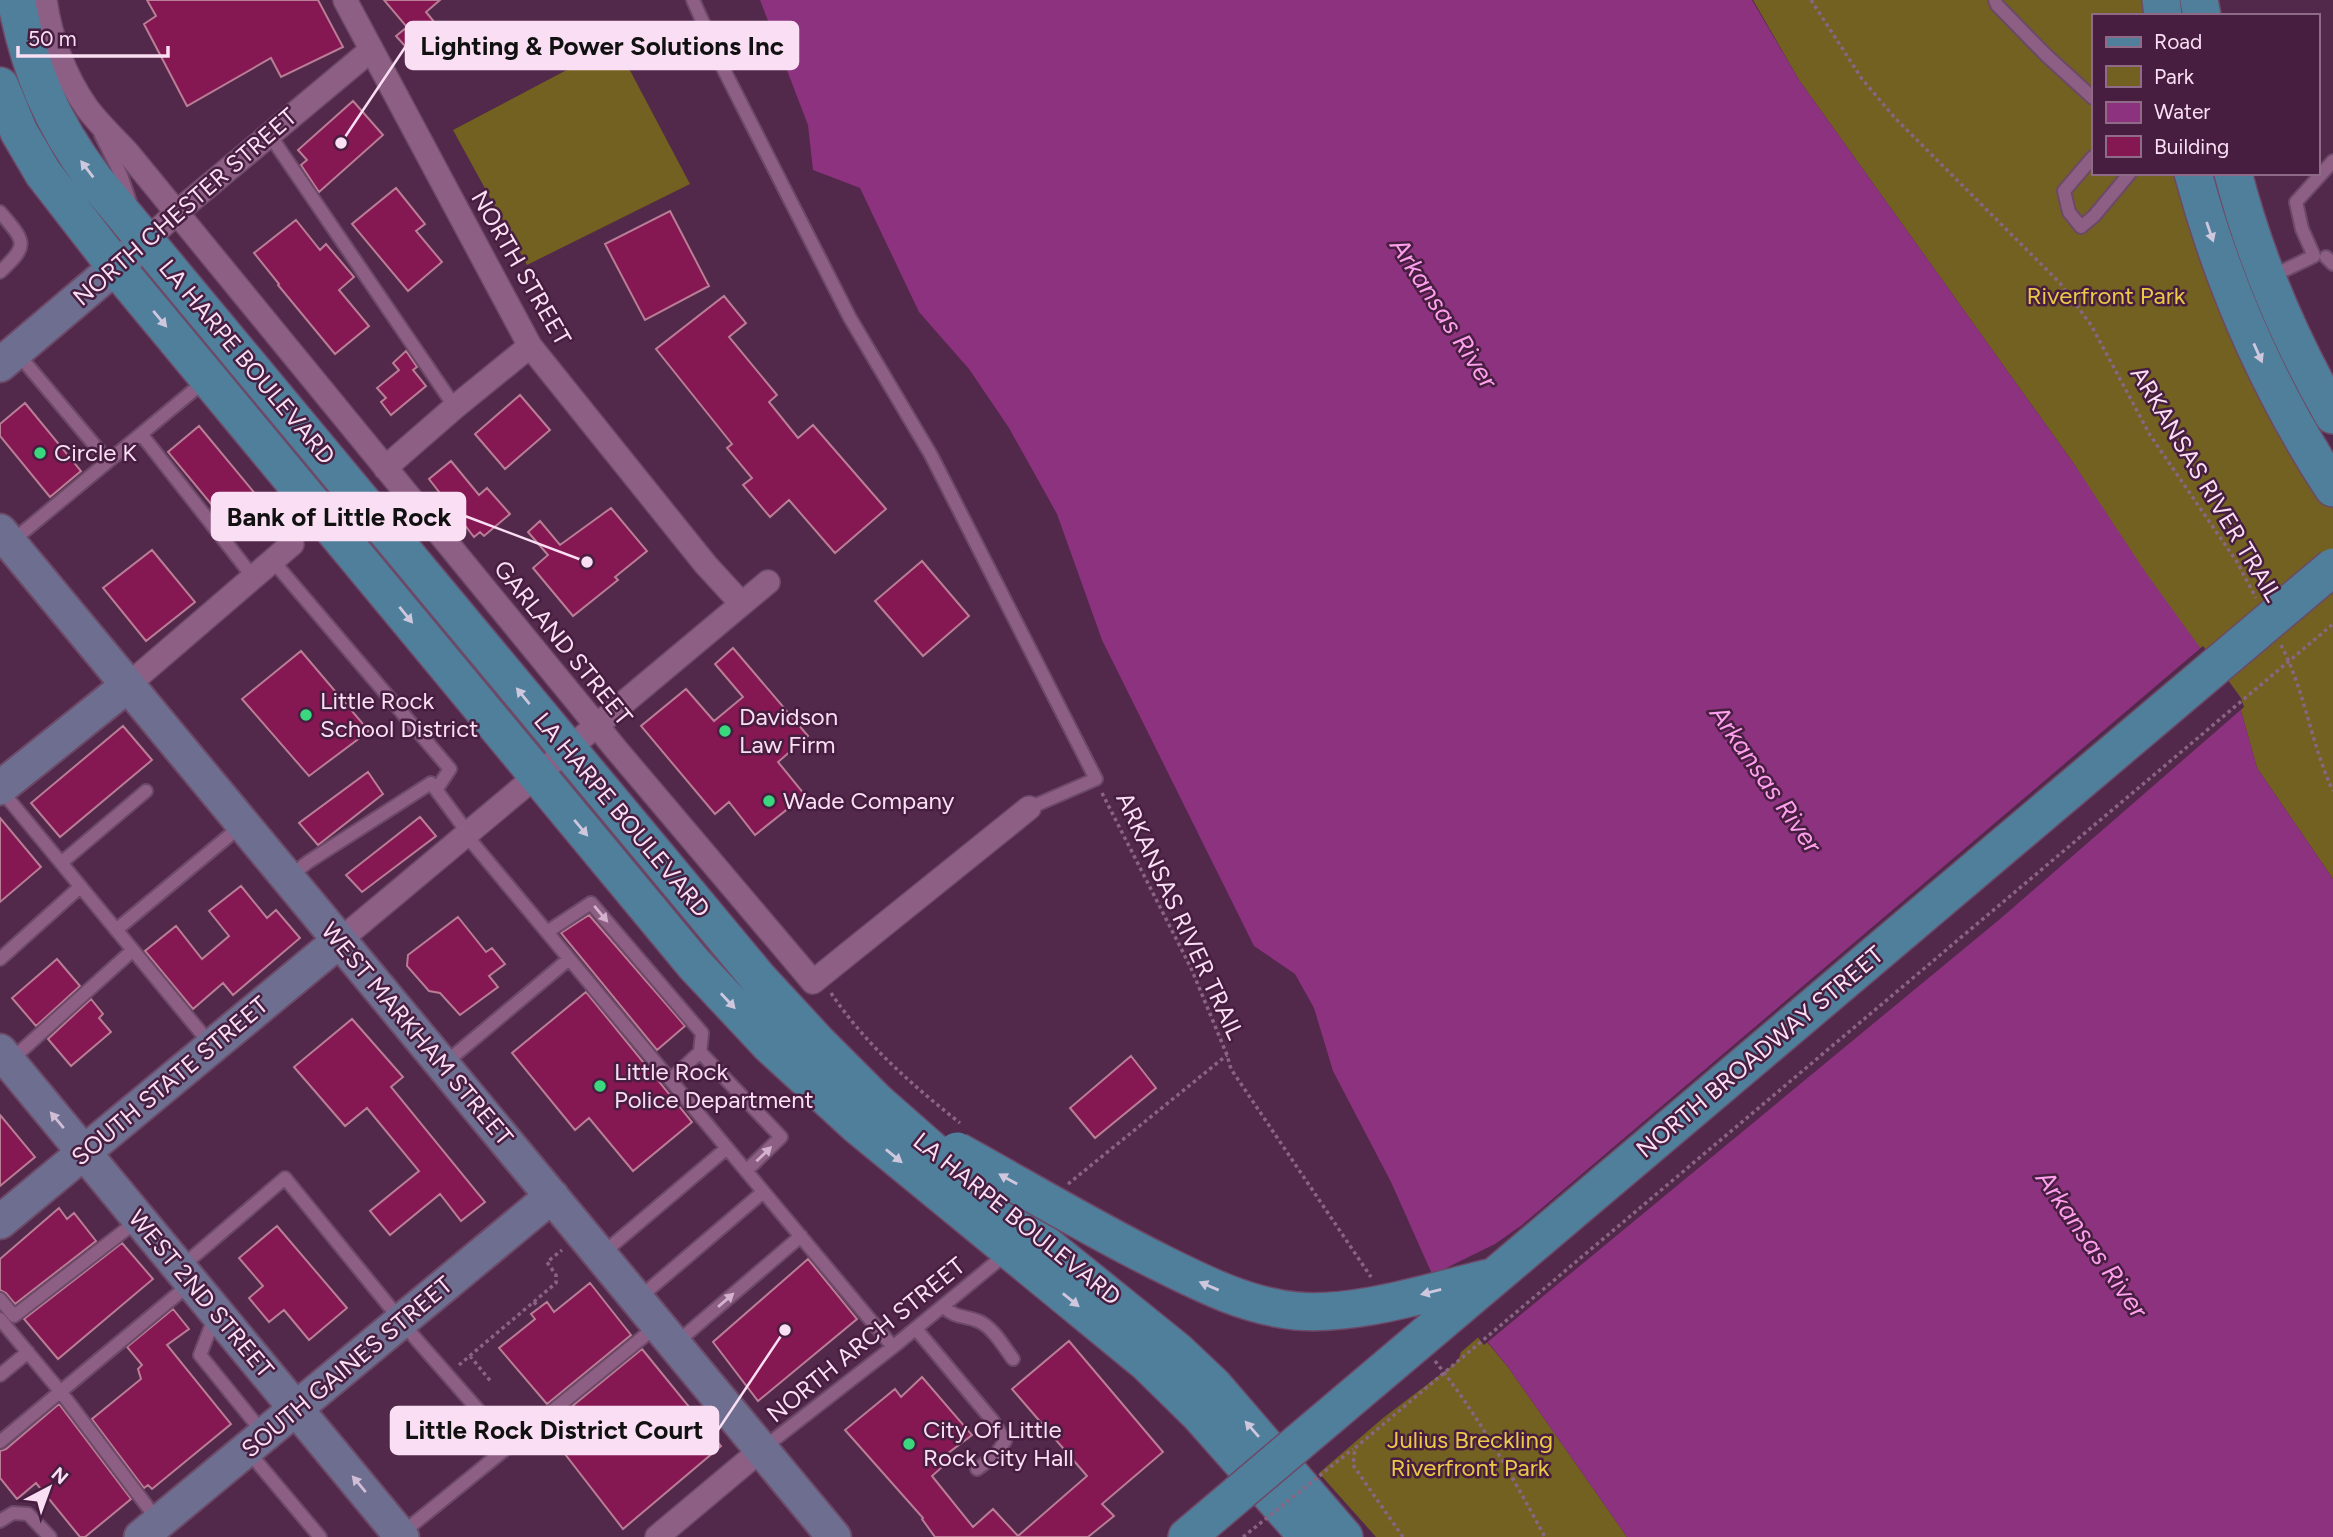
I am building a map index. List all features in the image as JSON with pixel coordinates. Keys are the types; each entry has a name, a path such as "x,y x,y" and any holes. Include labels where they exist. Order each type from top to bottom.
{"main road":[{"name":"LA HARPE BOULEVARD","path":"16,0 31,62 54,118 71,148 145,242 345,478 726,941 818,1043 877,1102 969,1183 1177,1351 1214,1385 1344,1537"},
{"name":"LA HARPE BOULEVARD","path":"0,86 19,132 43,173 116,267 694,964 771,1046 856,1125 1147,1363 1199,1414 1308,1537"},
{"path":"2194,175 2231,290 2285,409 2333,488"},
{"path":"2234,175 2264,269 2301,355 2333,415"},
{"name":"NORTH BROADWAY STREET","path":"1187,1537 2333,567"},
{"path":"726,941 823,1026 876,1080 933,1132 959,1138 1105,1235 1207,1286 1252,1303 1297,1311 1345,1310 1497,1276"}],"street":[{"name":"GARLAND STREET","path":"45,0 52,34 75,89 88,109 176,212 596,724 816,979"},
{"name":"NORTH STREET","path":"345,0 530,346 697,555 741,604"},
{"name":"NORTH CHESTER STREET","path":"8,358 145,242 176,212 371,50"},
{"path":"385,468 454,407 530,346"},
{"name":"WEST MARKHAM STREET","path":"5,537 834,1537"},
{"path":"0,789 128,685 292,544"},
{"path":"339,941 768,582"},
{"path":"816,979 1029,808"},
{"name":"SOUTH STATE STREET","path":"0,1222 339,941"},
{"name":"WEST 2ND STREET","path":"4,1056 401,1536"},
{"name":"SOUTH GAINES STREET","path":"150,1530 552,1196"},
{"path":"657,1537 762,1449"}],"lane":[{"path":"693,0 725,72 850,318 931,455 1096,779 1029,808"},
{"path":"1995,0 2046,55 2092,97"},
{"name":"GARLAND STREET","path":"88,109 121,175 145,242"},
{"path":"269,135 454,407"},
{"path":"2092,158 2064,191 2068,212 2081,226 2094,216 2128,175"},
{"path":"2264,269 2314,256 2302,229 2296,202 2333,161"},
{"path":"0,212 20,238 22,246 18,255 0,272"},
{"path":"8,358 107,461"},
{"path":"5,537 107,461 208,378"},
{"path":"141,434 253,577"},
{"path":"273,561 450,769 436,790"},
{"path":"288,878 308,862 431,783 467,834 547,932 893,1347"},
{"path":"0,789 212,1046"},
{"path":"61,863 146,792"},
{"path":"116,930 243,825"},
{"path":"0,959 80,887"},
{"path":"547,932 591,902 702,1033 700,1052 670,1080"},
{"path":"4,1056 133,950"},
{"path":"443,1065 569,958"},
{"path":"700,1052 781,1138 746,1171"},
{"path":"600,1255 727,1148"},
{"path":"0,1442 60,1391 186,1275 285,1178 402,1321 509,1445"},
{"path":"637,1299 763,1192"},
{"path":"0,1298 14,1316 139,1219"},
{"path":"401,1536 509,1445 801,1236"},
{"name":"NORTH ARCH STREET","path":"762,1449 916,1329 995,1262"},
{"path":"943,1306 954,1316 980,1322 988,1327 1013,1359"},
{"path":"217,1313 200,1355 320,1537"},
{"path":"0,1319 60,1391 150,1530"},
{"path":"916,1329 993,1421 1004,1441 995,1456 976,1469"},
{"path":"0,1375 28,1352"},
{"path":"0,1521 13,1513 28,1514 50,1537"}],"path":[{"name":"ARKANSAS RIVER TRAIL","path":"1811,0 1862,79 1895,117 2024,244 2068,294 2091,325 2150,435 2237,562 2257,601"},
{"path":"1242,1537 1355,1448 2333,624"},
{"path":"2280,644 2293,667 2310,731 2333,791"},
{"name":"ARKANSAS RIVER TRAIL","path":"1096,779 1191,968 1231,1069"},
{"path":"816,979 850,1021 922,1093 959,1138"},
{"path":"1073,1189 1066,1186 1227,1055"},
{"path":"454,1369 556,1283 556,1275 547,1262 566,1247"},
{"path":"534,1302 539,1308"},
{"path":"470,1356 492,1383"},
{"path":"1355,1448 1353,1465 1403,1537"}],"green space":[{"name":"Riverfront Park","path":"1753,0 2161,0 2163,14 2092,14 2092,175 2201,175 2333,484 2333,879 2257,768 2238,700 2127,549 2074,464 1799,80"},
{"path":"616,44 690,184 527,265 453,130"},
{"name":"Julius Breckling Riverfront Park","path":"1481,1335 1508,1367 1627,1537 1376,1537 1319,1473 1383,1418 1458,1361 1461,1352"}],"water":[{"name":"Arkansas River","path":"760,0 1752,0 1799,80 2074,464 2146,573 2238,700 2257,768 2333,879 2333,1537 1627,1537 1508,1367 1432,1274 1391,1182 1333,1071 1314,1008 1295,974 1254,946 1102,640 1057,514 1009,428 969,369 919,312 860,188 813,170 808,125"}],"pier":[{"path":"2203,646 2241,698 2244,707 2000,919 1484,1345 1430,1276 1495,1244 1522,1225"}],"building":[{"path":"147,0 318,0 343,47 281,77 271,58 187,106 144,24 156,16"},
{"path":"384,0 440,0 426,12 444,34 416,58 396,36 407,27"},
{"path":"353,101 383,135 319,192 301,165 307,160 298,150"},
{"path":"396,188 425,224 416,231 442,262 408,291 352,224"},
{"path":"670,211 709,286 645,320 605,244"},
{"path":"296,220 320,250 326,244 354,277 339,290 369,326 335,354 254,253"},
{"path":"724,296 746,323 729,337 777,395 769,402 798,438 813,425 886,509 835,553 789,500 770,517 743,485 752,478 727,448 732,444 656,349"},
{"path":"406,351 417,367 413,370 426,386 391,415 381,402 386,398 377,388 399,370 393,363"},
{"path":"520,395 550,430 505,469 475,434"},
{"name":"Circle K","path":"25,403 81,471 50,497 0,436 0,424"},
{"path":"199,426 267,508 236,534 168,452"},
{"path":"451,461 479,495 487,488 510,514 484,536 480,532 474,537 429,479"},
{"path":"611,508 647,551 615,577 618,580 573,616 533,568 548,555 528,532 540,521 560,545"},
{"path":"152,550 195,602 146,641 103,588"},
{"path":"922,561 969,616 923,656 875,601"},
{"name":"Davidson Law Firm","path":"733,648 808,736 778,762 805,795 755,835 729,802 715,814 641,726 686,689 714,721 743,697 715,664"},
{"name":"Little Rock School District","path":"301,651 369,731 309,776 242,699"},
{"path":"123,726 152,760 60,837 31,803"},
{"path":"368,772 383,794 318,845 299,823"},
{"path":"420,817 436,836 362,892 346,875"},
{"path":"0,818 41,867 0,902"},
{"path":"241,886 267,918 276,910 300,938 233,995 223,983 193,1009 145,951 176,926 202,959 229,936 209,911"},
{"path":"589,915 685,1026 657,1050 561,933"},
{"path":"458,917 486,952 492,948 505,964 489,976 498,987 460,1015 440,993 429,991 407,966 408,955"},
{"path":"57,959 80,986 36,1026 12,998"},
{"name":"Little Rock Police Department","path":"586,992 692,1122 633,1171 589,1118 575,1130 512,1053"},
{"path":"91,999 103,1014 99,1018 111,1032 71,1066 48,1039"},
{"path":"352,1019 403,1077 391,1087 485,1202 461,1221 440,1194 390,1235 370,1211 419,1171 367,1108 345,1126 294,1067"},
{"path":"1131,1056 1156,1088 1095,1138 1070,1108"},
{"path":"0,1115 35,1157 0,1186"},
{"path":"59,1208 67,1219 74,1213 96,1241 15,1304 0,1290 0,1259"},
{"path":"277,1226 347,1308 309,1340 284,1310 269,1322 249,1298 263,1286 239,1258"},
{"path":"122,1243 153,1279 58,1359 24,1319"},
{"path":"808,1259 857,1319 758,1401 713,1342"},
{"path":"590,1283 631,1335 547,1404 499,1348 535,1319 531,1314 547,1302 554,1312"},
{"path":"173,1309 189,1329 167,1345 231,1424 152,1489 148,1485 144,1488 92,1419 141,1379 138,1369 142,1365 127,1347"},
{"name":"City Of Little Rock City Hall","path":"1069,1341 1163,1452 1102,1504 1114,1516 1088,1537 935,1537 923,1518 845,1430 895,1389 901,1397 922,1377 972,1435 947,1454 951,1459 932,1476 973,1527 993,1509 1018,1536 1087,1476 1012,1389"},
{"path":"642,1349 721,1446 623,1529 551,1436 565,1425 559,1417"},
{"path":"59,1404 131,1499 85,1537 80,1537 36,1483 17,1499 0,1478 0,1451 6,1449"}],"place":[{"name":"Lighting & Power Solutions Inc","path":"341,143"},
{"name":"Circle K","path":"40,453"},
{"name":"Bank of Little Rock","path":"587,562"},
{"name":"Little Rock School District","path":"306,715"},
{"name":"Davidson Law Firm","path":"725,731"},
{"name":"Wade Company","path":"769,801"},
{"name":"Little Rock Police Department","path":"600,1086"},
{"name":"Little Rock District Court","path":"785,1330"},
{"name":"City Of Little Rock City Hall","path":"909,1444"}]}
